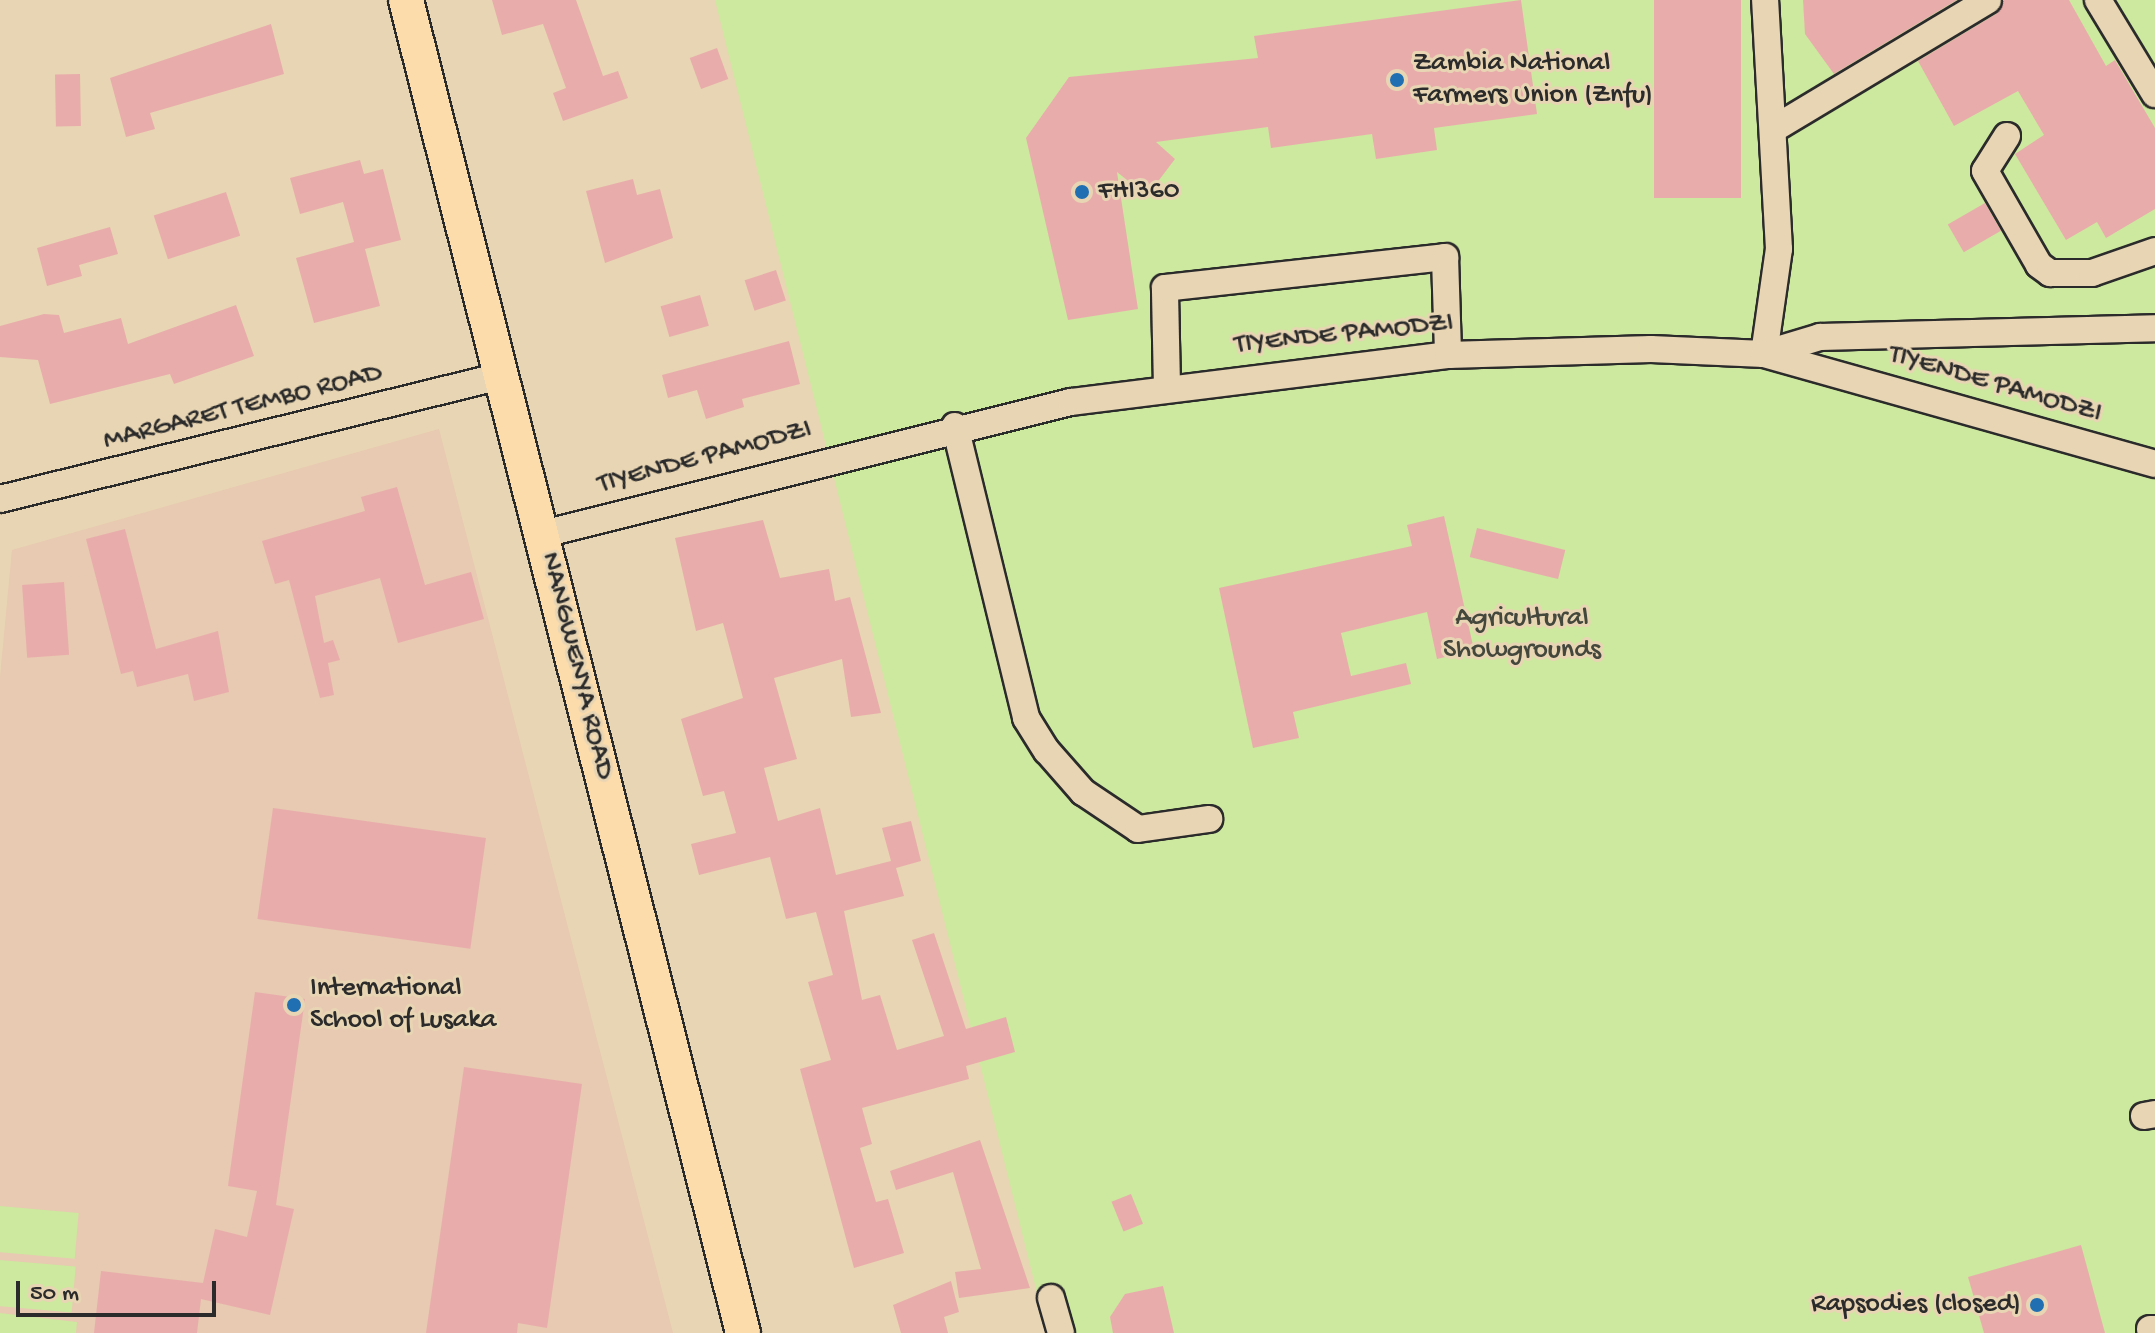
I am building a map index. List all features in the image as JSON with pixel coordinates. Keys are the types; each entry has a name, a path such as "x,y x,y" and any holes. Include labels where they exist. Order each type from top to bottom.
{"main road":[{"name":"NANGWENYA ROAD","path":"406,0 743,1333"}],"street":[{"path":"1765,0 1777,127 1779,249 1764,354 1820,337 2155,328"},
{"path":"1777,127 1988,0"},
{"path":"2098,0 2155,94"},
{"path":"2007,136 1985,171 2039,265 2050,273 2092,273 2155,251"},
{"path":"1167,387 1165,288 1181,286 1445,257 1448,355"},
{"name":"TIYENDE PAMODZI","path":"543,534 955,426 1167,387 1448,355 1651,349 1764,354 2155,464"},
{"name":"MARGARET TEMBO ROAD","path":"0,499 501,376"},
{"path":"955,426 1026,718 1047,751 1083,792 1138,829 1209,819"},
{"path":"1051,1298 1061,1333"}],"shaded area":[{"name":"International School of Lusaka","path":"439,429 673,1333 0,1333 0,677 12,550"}],"green space":[{"name":"Agricultural Showgrounds","path":"715,0 2155,0 2155,1333 1047,1333"},
{"path":"0,1206 79,1213 75,1259 0,1252"},
{"path":"0,1260 76,1267 72,1312 0,1306"},
{"path":"0,1313 77,1322 76,1333 0,1333"}],"building":[{"path":"492,0 576,0 603,76 618,71 628,98 563,121 553,93 566,88 543,24 502,35"},
{"path":"1521,0 1537,114 1434,128 1437,150 1376,159 1372,134 1271,148 1268,127 1156,142 1175,159 1147,196 1117,172 1138,309 1068,320 1026,138 1069,77 1258,58 1254,36"},
{"path":"1654,0 1741,0 1741,198 1654,198"},
{"path":"1803,0 1957,0 1834,74 1805,34"},
{"path":"2004,0 2069,0 2106,66 2115,60 2155,128 2155,209 2106,238 2097,222 2066,240 2015,154 2044,135 2018,91 1954,126 1918,61 1996,14"},
{"path":"271,24 284,74 150,113 155,129 126,137 110,78"},
{"path":"717,48 728,79 701,89 690,58"},
{"path":"55,74 80,74 81,126 56,126"},
{"path":"360,160 364,174 383,169 401,240 365,249 380,306 314,323 296,258 354,242 343,202 300,214 290,178"},
{"path":"633,179 637,195 660,189 673,238 605,263 586,191"},
{"path":"226,192 240,236 168,259 154,215"},
{"path":"1985,203 2001,231 1964,252 1948,224"},
{"path":"110,227 118,254 79,265 82,276 47,286 37,248"},
{"path":"776,270 786,300 755,311 745,280"},
{"path":"700,295 709,326 669,337 661,306"},
{"path":"236,305 254,356 174,384 170,374 50,404 38,360 0,357 0,326 44,314 59,315 64,333 121,318 128,344"},
{"path":"789,341 800,384 742,399 744,407 706,419 697,390 668,398 662,375"},
{"path":"397,487 425,585 471,572 484,619 398,643 380,578 315,596 324,643 333,640 340,660 328,663 334,695 320,698 289,580 275,584 262,541 365,511 361,497"},
{"path":"1444,516 1474,650 1437,659 1427,612 1341,633 1351,676 1406,663 1411,684 1293,712 1299,738 1253,748 1219,588 1412,546 1407,525"},
{"path":"763,520 780,578 829,569 835,601 850,597 881,713 851,717 842,659 774,678 797,759 764,768 778,821 820,808 836,875 891,861 882,828 911,821 921,861 896,868 904,896 844,911 862,1000 880,995 897,1050 944,1036 912,940 934,933 966,1029 1006,1017 1015,1052 966,1066 969,1079 862,1108 872,1144 860,1148 876,1202 888,1199 904,1253 854,1268 800,1069 831,1060 808,982 833,975 816,912 786,919 770,857 699,875 691,844 736,833 724,791 703,796 681,719 743,698 723,623 696,631 675,538"},
{"path":"1477,528 1565,550 1558,579 1470,557"},
{"path":"125,529 156,649 218,631 229,692 194,701 188,674 137,687 133,671 121,674 86,539"},
{"path":"64,582 69,655 27,658 22,585"},
{"path":"273,808 486,838 470,949 257,919"},
{"path":"255,992 305,999 276,1205 294,1209 270,1315 201,1299 197,1333 94,1333 101,1271 203,1283 215,1229 247,1237 257,1191 228,1186"},
{"path":"464,1067 582,1084 547,1328 518,1323 517,1333 426,1333"},
{"path":"980,1140 1030,1288 959,1298 955,1272 981,1269 953,1172 896,1190 890,1171"},
{"path":"1131,1194 1143,1224 1124,1232 1112,1202"},
{"name":"Rapsodies (closed)","path":"2081,1245 2105,1333 1984,1333 1968,1277"},
{"path":"951,1281 959,1312 944,1317 948,1333 901,1333 893,1305"},
{"path":"1163,1286 1174,1333 1113,1333 1110,1317 1125,1294"}],"place":[{"name":"Zambia National Farmers Union (Znfu)","path":"1397,80"},
{"name":"FHI360","path":"1082,192"},
{"name":"International School of Lusaka","path":"294,1005"},
{"name":"Rapsodies (closed)","path":"2037,1305"}]}
